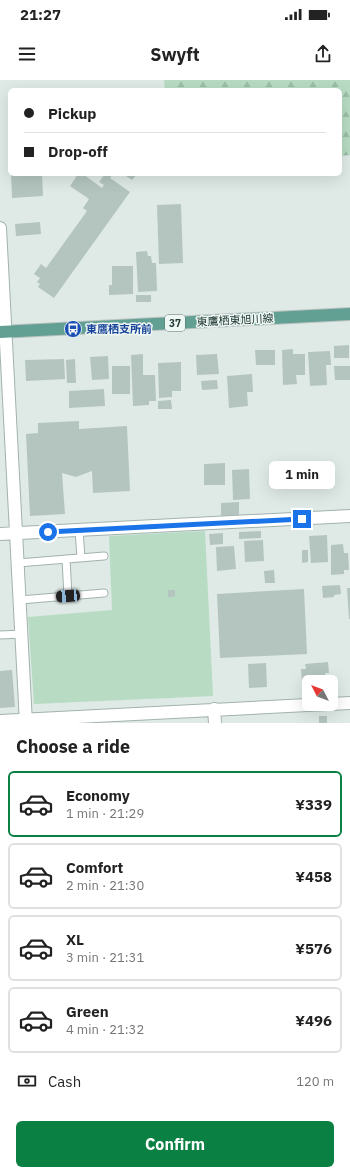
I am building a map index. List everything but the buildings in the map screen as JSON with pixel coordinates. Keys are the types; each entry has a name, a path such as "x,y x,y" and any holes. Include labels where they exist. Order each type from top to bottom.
{"main road":[{"name":"東鷹栖東旭川線","path":"3,332 350,314"}],"street":[{"path":"0,228 3,332 18,563 26,721"},
{"path":"0,534 350,516"},
{"path":"338,704 350,703"},
{"path":"0,721 26,721 302,705"},
{"path":"214,709 215,723"}],"lane":[{"path":"79,530 81,558"},
{"path":"18,563 104,556"},
{"path":"66,559 68,596"},
{"path":"20,600 104,593"},
{"path":"0,636 22,634"}],"green space":[{"path":"164,80 350,80 350,155 342,156 342,88 165,88"},
{"path":"205,531 213,696 34,704 28,617 112,610 109,536"}],"place":[{"name":"東鷹栖支所前","path":"73,329"}],"route":[{"path":"48,532 302,519"}]}
